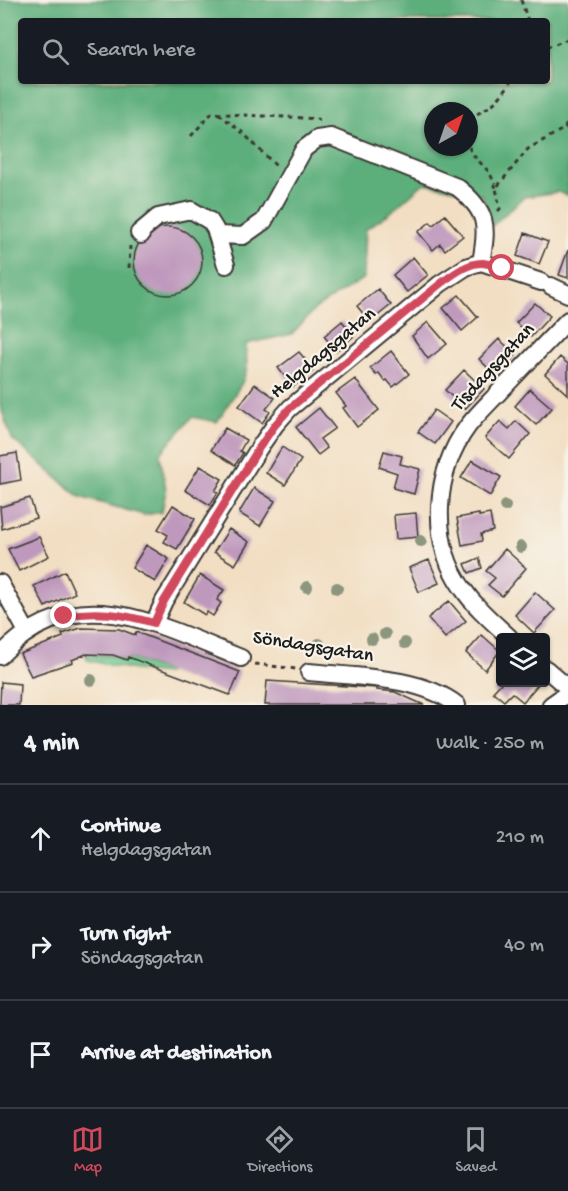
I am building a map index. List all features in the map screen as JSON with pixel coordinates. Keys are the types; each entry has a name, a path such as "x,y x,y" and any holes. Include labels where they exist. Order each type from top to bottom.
{"street":[{"path":"218,235 243,236 264,221 304,149 317,140 331,137 457,187 475,201 483,219 484,246 481,262 568,294"},
{"path":"141,236 139,233 158,217 191,210 210,220 218,235 226,265"},
{"name":"Helgdagsgatan","path":"154,623 164,601 275,425 290,408 440,284 466,267 481,262"},
{"name":"Tisdagsgatan","path":"504,633 482,613 461,587 449,561 441,534 439,510 444,482 450,457 469,425 568,320"},
{"path":"0,583 27,632"},
{"name":"Söndagsgatan","path":"0,656 27,632 43,623 83,612 120,613 154,623 241,658"},
{"name":"Söndagsgatan","path":"309,672 416,686 438,694 457,705"},
{"path":"550,672 568,688"},
{"path":"551,705 568,693"}],"path":[{"path":"521,0 527,18"},
{"path":"550,46 568,39"},
{"path":"478,114 501,98 508,84"},
{"path":"190,136 212,113 317,119 324,123"},
{"path":"219,114 289,177"},
{"path":"496,188 528,149 565,128 568,118"},
{"path":"474,156 490,173 500,209 495,215 483,219"},
{"name":"Söndagsgatan","path":"241,658 249,663 309,672"}],"green space":[{"path":"0,0 568,0 568,196 558,192 524,197 492,226 482,195 424,183 390,213 366,229 364,278 316,308 292,334 246,344 247,369 242,383 217,422 192,417 160,454 166,490 162,512 144,515 80,497 12,439 0,406"},
{"path":"86,655 113,656 127,661 129,658 168,672 167,674 117,667 87,660"}],"building":[{"path":"445,215 463,236 445,250 440,244 433,250 418,232 430,222 433,225"},
{"path":"175,227 187,233 196,242 202,254 200,274 192,285 175,295 161,295 144,285 136,274 134,254 144,237 155,229"},
{"path":"525,233 548,242 539,264 517,256"},
{"path":"568,250 568,278 559,275"},
{"path":"413,257 428,275 407,292 393,275"},
{"path":"378,289 391,305 370,322 357,306"},
{"path":"459,295 478,317 462,331 443,308"},
{"path":"535,303 550,316 531,337 516,323"},
{"path":"342,321 354,336 336,351 324,336"},
{"path":"428,322 447,344 428,359 412,336"},
{"path":"499,339 516,355 496,376 479,359"},
{"path":"391,351 409,374 393,387 379,373 376,375 370,368"},
{"path":"299,352 314,370 293,387 278,368"},
{"path":"560,357 568,364 568,395 545,374"},
{"path":"464,370 484,389 465,409 445,390"},
{"path":"355,379 379,410 357,427 343,408 346,406 336,393"},
{"path":"255,384 275,398 266,409 270,412 262,423 239,406"},
{"path":"530,389 552,408 536,425 515,406"},
{"path":"319,408 335,428 320,439 327,448 318,455 296,427"},
{"path":"434,410 451,422 435,444 418,432"},
{"path":"500,421 509,429 516,421 530,434 509,459 485,438"},
{"path":"225,428 246,440 240,451 243,453 235,465 211,450"},
{"path":"282,447 301,460 285,485 266,473"},
{"path":"384,451 402,456 400,464 420,469 414,494 393,488 397,473 379,467"},
{"path":"17,453 21,480 0,484 0,456"},
{"path":"472,460 501,477 490,496 461,478"},
{"path":"200,466 222,479 215,491 218,492 210,505 185,490"},
{"path":"254,488 275,501 260,526 239,513"},
{"path":"30,498 36,518 2,529 0,507"},
{"path":"173,505 195,519 177,549 164,542 168,535 158,529"},
{"path":"416,513 418,537 396,539 394,515"},
{"path":"479,514 479,516 490,514 493,531 481,534 482,541 462,545 457,518"},
{"path":"229,529 249,542 235,565 214,552"},
{"path":"39,537 49,556 19,571 8,549"},
{"path":"146,545 169,559 155,582 132,568"},
{"path":"505,549 526,568 502,596 488,585 495,578 486,571"},
{"path":"479,558 482,568 469,573 465,564"},
{"path":"429,560 439,583 419,592 409,568"},
{"path":"65,571 75,593 45,607 34,586"},
{"path":"200,575 224,590 217,600 221,603 213,616 207,612 205,615 184,602"},
{"path":"535,592 555,610 534,633 515,615"},
{"path":"449,601 466,621 445,638 428,618"},
{"path":"81,628 119,629 135,635 136,632 240,672 230,695 128,657 127,660 113,655 86,654 72,660 73,662 31,676 20,654 63,637 62,634"},
{"path":"482,635 496,647 496,656 485,670 466,653"},
{"path":"267,681 377,688 377,690 395,692 424,705 265,705"},
{"path":"1,682 20,684 19,705 0,705"},
{"path":"498,687 536,687 523,702 512,693 504,701 493,692"}],"route":[{"path":"64,616 83,612 120,613 154,623 164,601 259,448 290,408 440,284 466,267 481,262 502,268"}]}
